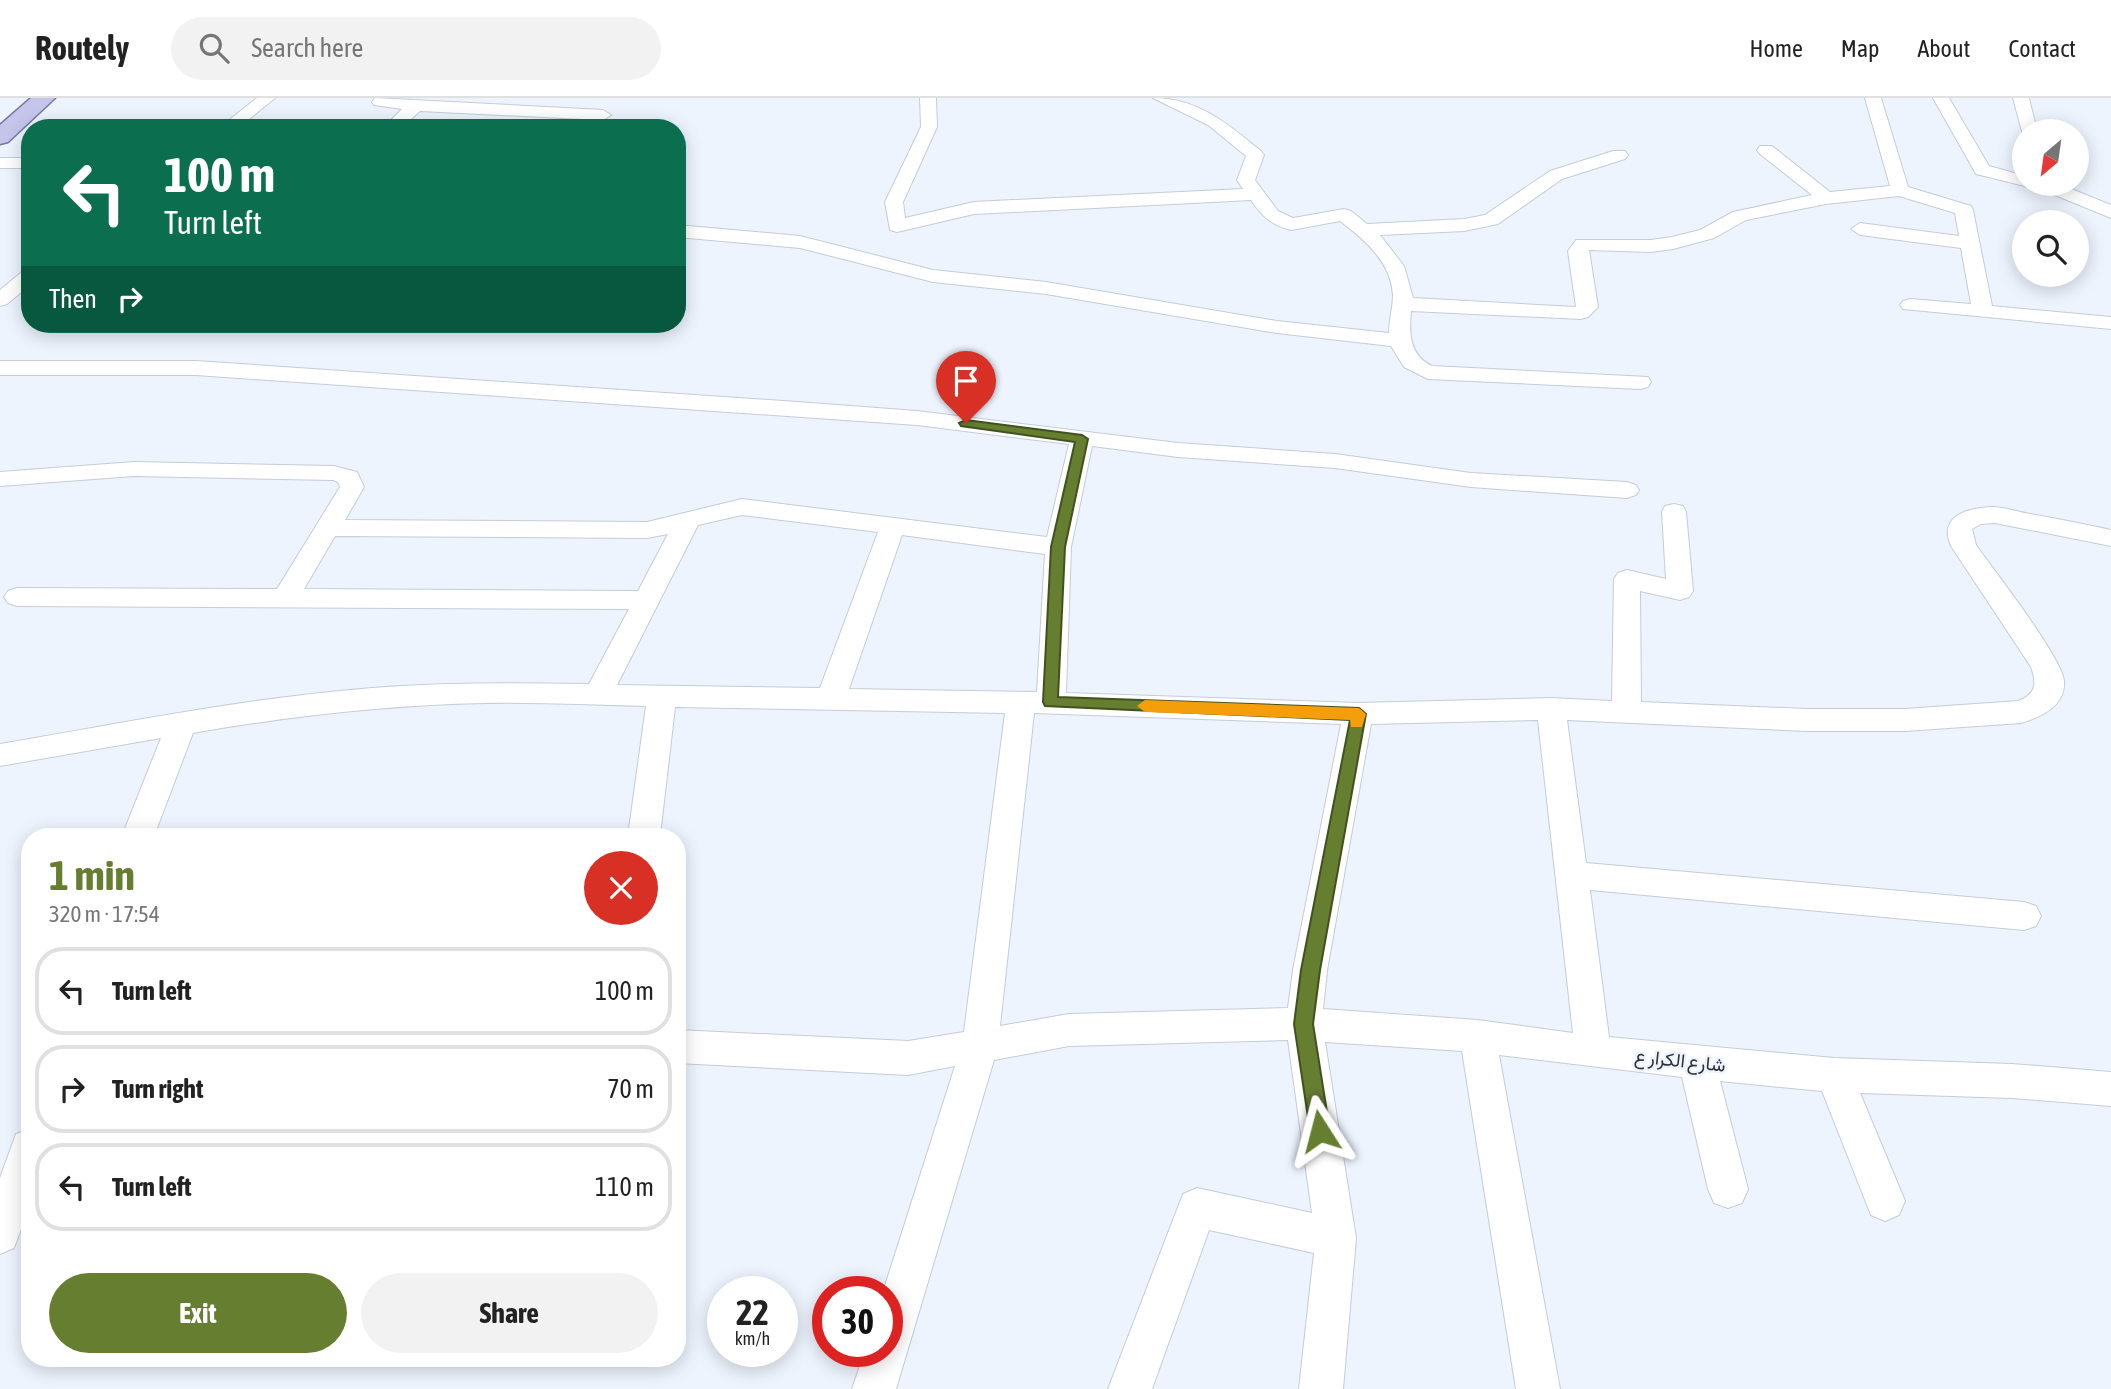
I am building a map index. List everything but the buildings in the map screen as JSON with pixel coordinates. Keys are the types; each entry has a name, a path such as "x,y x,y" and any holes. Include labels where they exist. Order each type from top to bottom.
{"main road":[{"path":"0,137 44,98"}],"street":[{"path":"239,119 267,98"},
{"path":"384,98 380,102 603,115"},
{"path":"928,98 929,127 894,202 897,226 974,208 1256,194"},
{"path":"1161,98 1214,121 1255,155 1246,180 1271,215 1291,224 1344,215 1390,258 1403,294 1399,310 1407,361 1428,372 1640,382"},
{"path":"1873,98 1900,190"},
{"path":"1941,98 1982,170 2012,179"},
{"path":"2021,98 2026,119"},
{"path":"401,119 416,106"},
{"path":"1766,150 1826,198"},
{"path":"1363,230 1464,225 1491,220 1556,175 1619,155"},
{"path":"0,163 21,163"},
{"path":"1982,310 1964,210 1966,186 1972,177 1989,174"},
{"path":"1402,304 1581,313 1588,307 1578,251 1583,244 1651,246 1673,243 1707,234 1740,216 1826,198 1900,190 1964,210"},
{"path":"2072,196 2111,212"},
{"path":"1860,229 1970,243"},
{"path":"686,232 800,242 933,276 1055,290 1278,327 1402,341"},
{"path":"0,300 21,282"},
{"path":"1910,305 2111,323"},
{"path":"0,368 163,366 917,418 1178,450 1335,461 1471,480 1628,490"},
{"path":"903,1297 980,1045 1036,702 1058,547 1082,439"},
{"path":"0,479 134,470 348,477 352,487 285,598"},
{"path":"328,528 633,531 662,528 715,510 743,507 1058,547"},
{"path":"1626,712 1627,579 1680,592 1674,512"},
{"path":"0,755 268,709 373,698 487,693 1036,702 1359,714 1551,709 1856,721 1941,719 2021,712 2038,705 2048,694 2050,681 2045,665 1964,546 1959,536 1960,526 1979,516 1995,515 2111,538"},
{"path":"597,696 644,600 688,520"},
{"path":"831,699 892,528"},
{"path":"17,597 644,600"},
{"path":"645,828 662,697"},
{"path":"1551,709 1593,1052"},
{"path":"1321,1389 1336,1238 1304,1024 1310,970 1359,714"},
{"path":"141,828 182,723"},
{"path":"1573,875 2024,916"},
{"name":"شارع الكرار ع","path":"686,1046 908,1058 1069,1030 1304,1024 1478,1036 1593,1052 1834,1075 2012,1081 2111,1089"},
{"path":"1478,1036 1538,1389"},
{"path":"1697,1062 1728,1189"},
{"path":"1834,1075 1885,1201"},
{"path":"0,1234 21,1173"},
{"path":"1130,1389 1197,1208 1336,1238"},
{"path":"874,1389 881,1367"}],"slow traffic":[{"path":"1145,706 1359,714 1357,723"}],"route":[{"path":"966,423 1082,439 1058,547 1051,702 1359,714 1310,970 1304,1024 1320,1131"}]}
